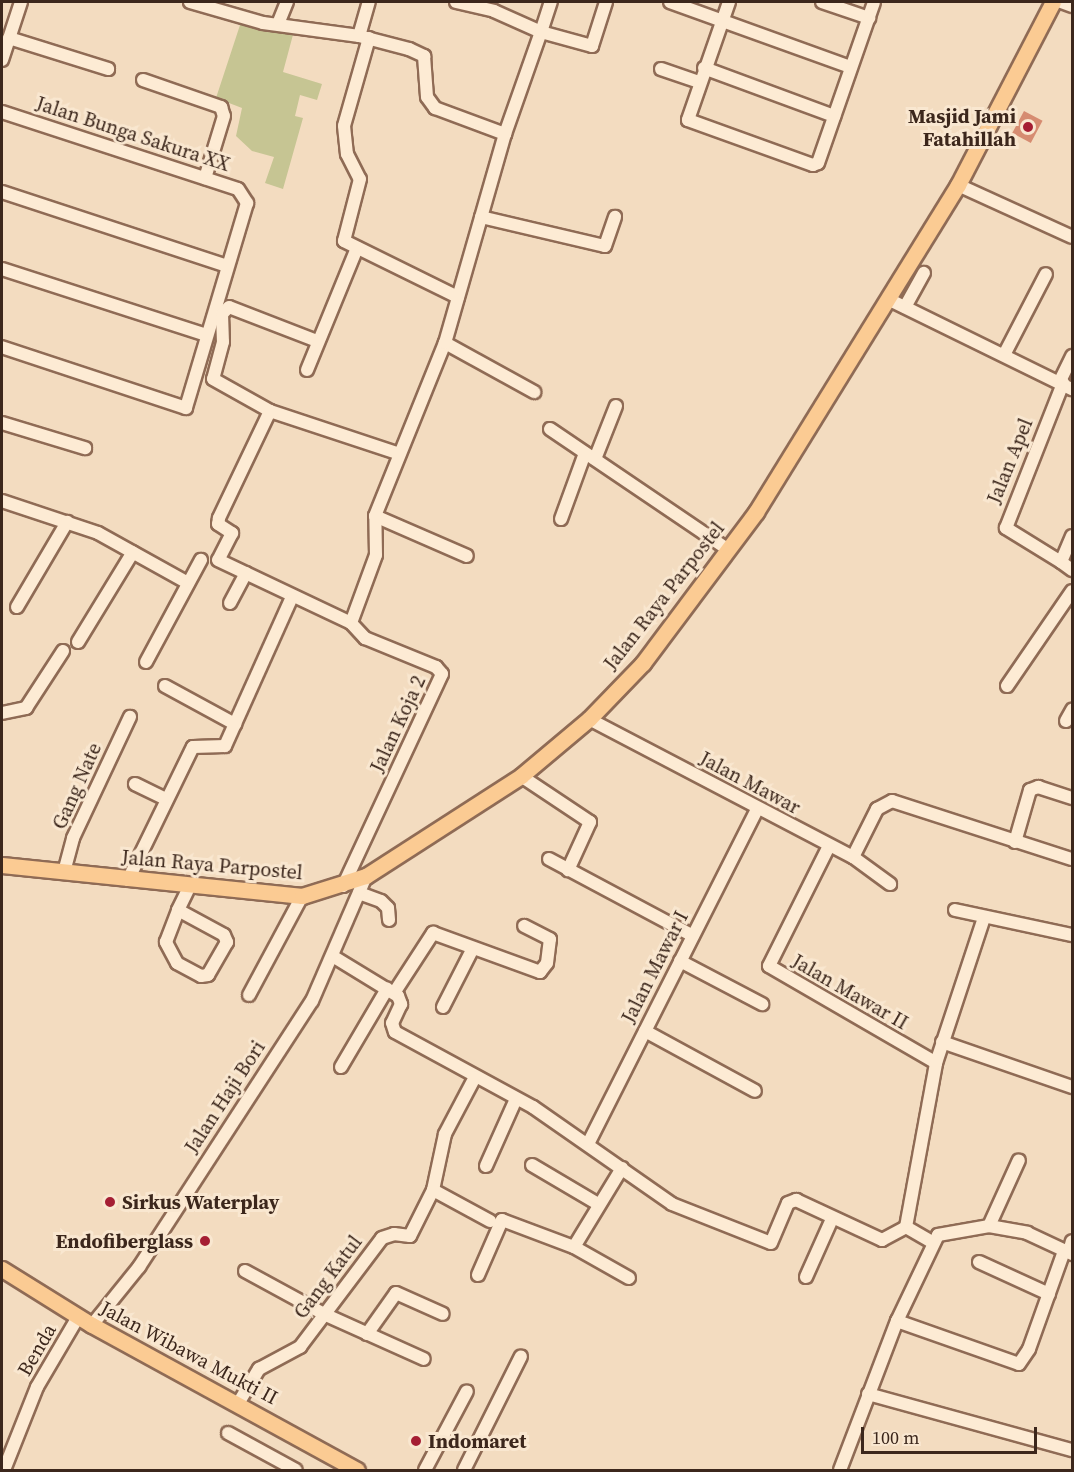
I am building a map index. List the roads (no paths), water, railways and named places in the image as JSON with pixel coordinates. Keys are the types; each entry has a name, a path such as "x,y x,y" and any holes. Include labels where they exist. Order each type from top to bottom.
{"main road":[{"name":"Jalan Raya Parpostel","path":"2,865 302,896 343,886 366,876 521,776 589,719 643,663 729,550 890,300 958,184 1053,2"},
{"name":"Jalan Wibawa Mukti II","path":"2,1269 85,1321 238,1402 357,1470"}],"street":[{"path":"2,60 21,2"},
{"path":"190,2 278,24 364,37 424,56 427,97 435,108 505,134"},
{"path":"278,24 287,2"},
{"path":"369,2 364,37 344,126 347,154 360,179 344,241 458,297"},
{"path":"456,2 494,11 541,32 592,46 606,2"},
{"path":"351,623 376,555 375,516 397,453 445,343 505,134 551,2"},
{"path":"670,2 851,67"},
{"path":"729,2 688,110 691,124 807,165 818,164 874,2"},
{"path":"822,2 868,18"},
{"path":"1061,2 1072,6"},
{"path":"9,38 108,69"},
{"path":"704,68 834,116"},
{"path":"661,69 698,82"},
{"path":"143,80 221,107 224,116 206,177"},
{"name":"Jalan Bunga Sakura XX","path":"2,112 206,177 238,189 247,203 186,408 2,347"},
{"path":"958,184 1072,237"},
{"path":"2,192 228,266"},
{"path":"481,217 605,246 615,217"},
{"path":"308,370 317,342 357,248"},
{"path":"2,269 206,335"},
{"path":"905,307 924,273"},
{"path":"1004,355 1046,274"},
{"path":"890,300 1065,385 1072,356"},
{"path":"317,342 241,309 229,307 222,314 223,342 213,380 270,411 397,453"},
{"path":"445,343 534,392"},
{"name":"Jalan Apel","path":"1061,562 1006,528 1065,385"},
{"path":"561,519 616,406"},
{"name":"Jalan Koja 2","path":"270,411 219,518 218,524 232,533 218,560 351,623 364,638 436,667 441,680 343,886"},
{"path":"2,423 85,448"},
{"path":"550,429 729,550"},
{"path":"2,501 68,522 133,552 188,584"},
{"path":"375,516 467,556"},
{"path":"17,607 68,522"},
{"path":"1072,536 1061,562 1072,570"},
{"path":"78,642 133,552"},
{"path":"146,662 201,560"},
{"path":"231,603 246,573"},
{"path":"1007,686 1072,591"},
{"path":"128,879 165,799 193,747 225,746 292,597"},
{"path":"2,713 26,708 63,651"},
{"path":"165,686 235,724"},
{"path":"1066,722 1072,710"},
{"name":"Gang Nate","path":"64,872 73,838 130,717"},
{"name":"Jalan Mawar","path":"589,719 757,810 853,857 890,884"},
{"path":"521,776 590,822 568,870"},
{"path":"135,784 165,799"},
{"path":"1015,842 1030,790 1038,787 1072,798"},
{"path":"853,857 877,809 892,801 1072,860"},
{"name":"Jalan Mawar I","path":"589,1142 757,810"},
{"name":"Jalan Mawar II","path":"829,846 769,966 936,1063"},
{"path":"549,859 693,936"},
{"name":"Jalan Haji Bori","path":"85,1321 139,1267 312,1001 334,957 366,876"},
{"path":"178,910 224,935 227,942 208,975 201,976 171,956 166,942 178,910 189,886"},
{"path":"359,893 381,901 388,908 389,920"},
{"path":"249,995 302,896"},
{"path":"956,910 984,918 1072,935"},
{"path":"906,1227 936,1063 984,918"},
{"path":"341,1067 430,934 540,972 548,963 550,939 524,926"},
{"path":"443,1007 472,950"},
{"path":"334,957 401,1000 392,1023 395,1032 589,1142 672,1204 768,1242 774,1241 791,1200 882,1240 906,1227"},
{"path":"680,962 762,1004"},
{"path":"645,1031 756,1090"},
{"path":"942,1042 1072,1087"},
{"name":"Gang Katul","path":"238,1402 259,1369 300,1347 382,1238 394,1233 410,1236 433,1190 446,1134 475,1077"},
{"path":"486,1166 516,1099"},
{"path":"988,1226 1019,1160"},
{"path":"532,1165 598,1204"},
{"path":"574,1247 598,1204 622,1168"},
{"path":"433,1190 490,1221"},
{"path":"806,1277 832,1219"},
{"path":"478,1275 502,1220 574,1247 629,1278"},
{"path":"840,1470 897,1321 932,1242 943,1232 988,1226 1027,1233 1069,1250 1019,1364 897,1321"},
{"path":"906,1227 932,1242"},
{"path":"980,1262 1049,1294"},
{"path":"245,1271 326,1315 424,1359"},
{"path":"367,1334 396,1293 443,1314"},
{"name":"Benda","path":"4,1470 37,1387 85,1321"},
{"path":"464,1470 521,1356"},
{"path":"425,1470 467,1391"},
{"path":"868,1394 1072,1450"},
{"path":"228,1433 296,1470"}],"place":[{"name":"Masjid Jami Fatahillah","path":"1028,127"},
{"name":"Sirkus Waterplay","path":"110,1202"},
{"name":"Endofiberglass","path":"205,1241"},
{"name":"Indomaret","path":"416,1441"}]}
